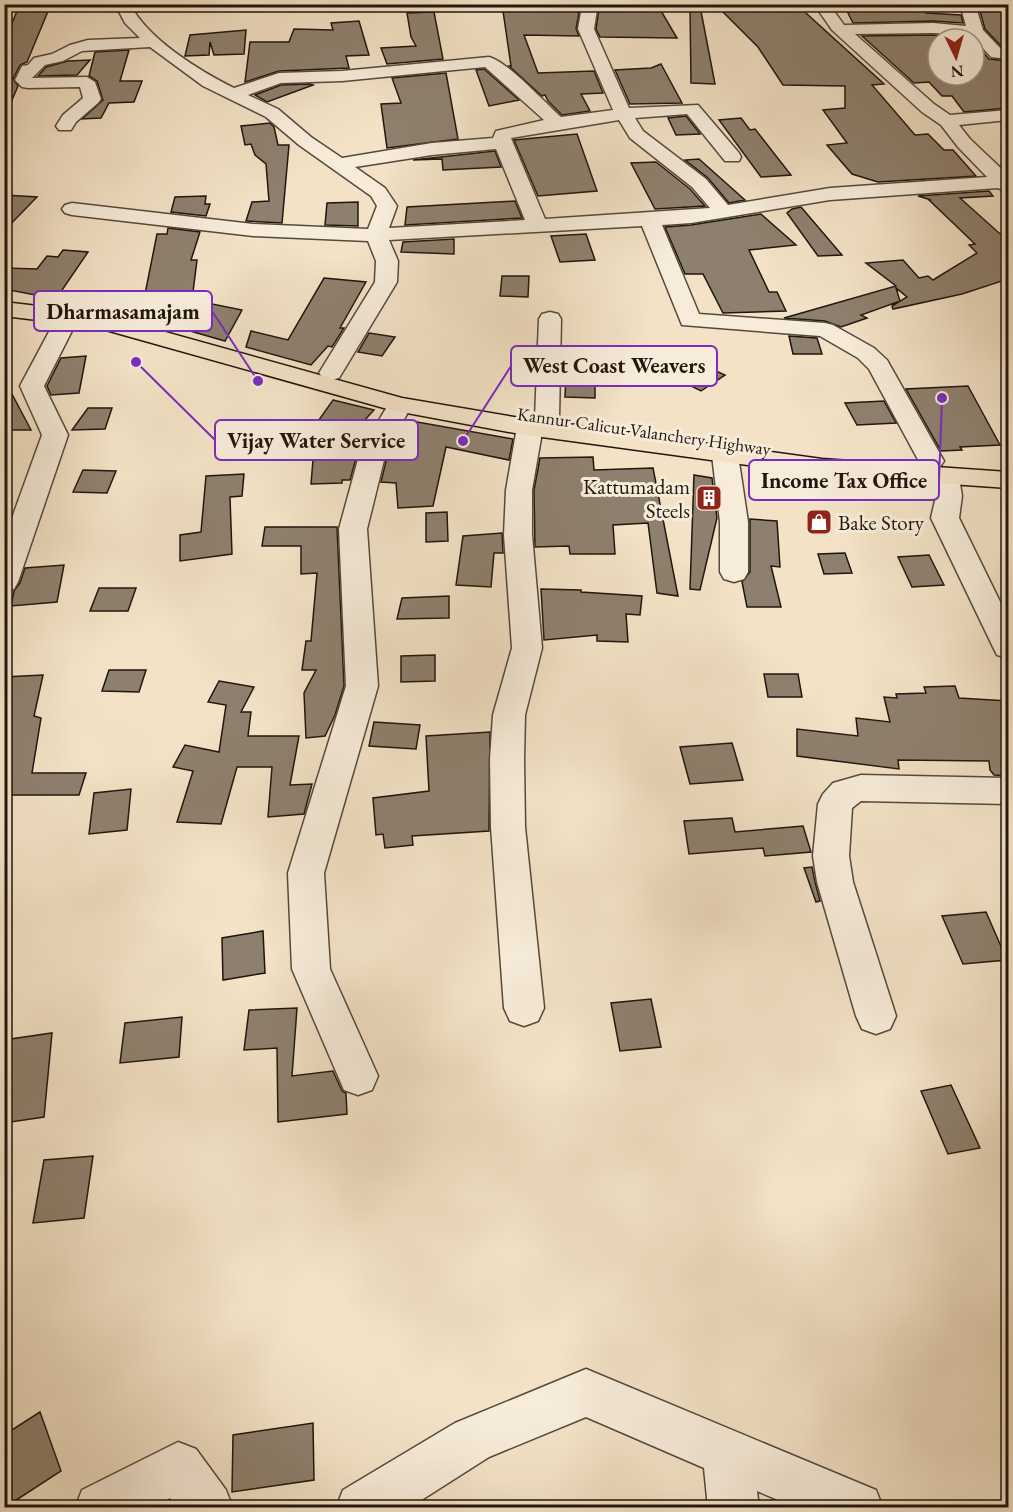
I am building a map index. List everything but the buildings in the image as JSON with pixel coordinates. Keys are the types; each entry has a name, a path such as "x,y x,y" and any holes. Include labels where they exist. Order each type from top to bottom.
{"highway":[{"name":"Kannur-Calicut-Valanchery Highway","path":"4,299 125,317 327,378 400,405 898,466"},
{"name":"Kannur-Calicut-Valanchery Highway","path":"4,309 69,315 327,378 494,410 538,422 725,455 938,469 1008,480"},
{"name":"Kannur-Calicut-Valanchery Highway","path":"938,469 1008,466"}],"street":[{"path":"122,4 130,21 153,42 209,82 272,113 305,141 378,192 387,206 376,235 387,261 386,282 327,378"},
{"path":"821,4 841,30 928,108 947,121 964,143 1007,183"},
{"path":"967,4 975,27"},
{"path":"586,6 586,29 636,134 699,183 724,212"},
{"path":"841,30 926,28"},
{"path":"23,80 24,74 40,61 57,58 76,48 113,43 153,42"},
{"path":"986,42 997,54 1008,54"},
{"path":"233,94 279,78 342,76 489,63 509,78 556,122"},
{"path":"4,80 23,80 34,83 87,82 92,99 69,119 65,126"},
{"path":"537,225 502,143 502,135 556,122 624,112 692,109 732,158"},
{"path":"947,121 1008,115"},
{"path":"339,164 432,148 502,143"},
{"path":"72,209 253,230 376,235 650,220 724,212 830,194 1007,183"},
{"path":"650,220 690,320 825,330 866,353 879,364 938,469 949,496 945,518 1008,647"},
{"path":"4,582 55,435 32,386 69,315"},
{"path":"524,1008 508,827 508,714 527,648 518,535 519,490 538,422 550,319"},
{"path":"358,1076 311,969 306,873 362,686 353,529 373,452 400,405"},
{"path":"725,455 734,522 734,572"},
{"path":"876,1016 835,882 831,856 835,804 845,793 861,788 1008,791"},
{"path":"361,1508 472,1440 586,1393 858,1508"},
{"path":"727,1452 734,1508"},
{"path":"100,1508 178,1467 208,1508"}],"place":[{"name":"Vijay Water Service","path":"136,362"},
{"name":"Dharmasamajam","path":"258,381"},
{"name":"Income Tax Office","path":"942,398"},
{"name":"West Coast Weavers","path":"463,441"},
{"name":"Kattumadam Steels","path":"709,498"},
{"name":"Bake Story","path":"819,522"}]}
